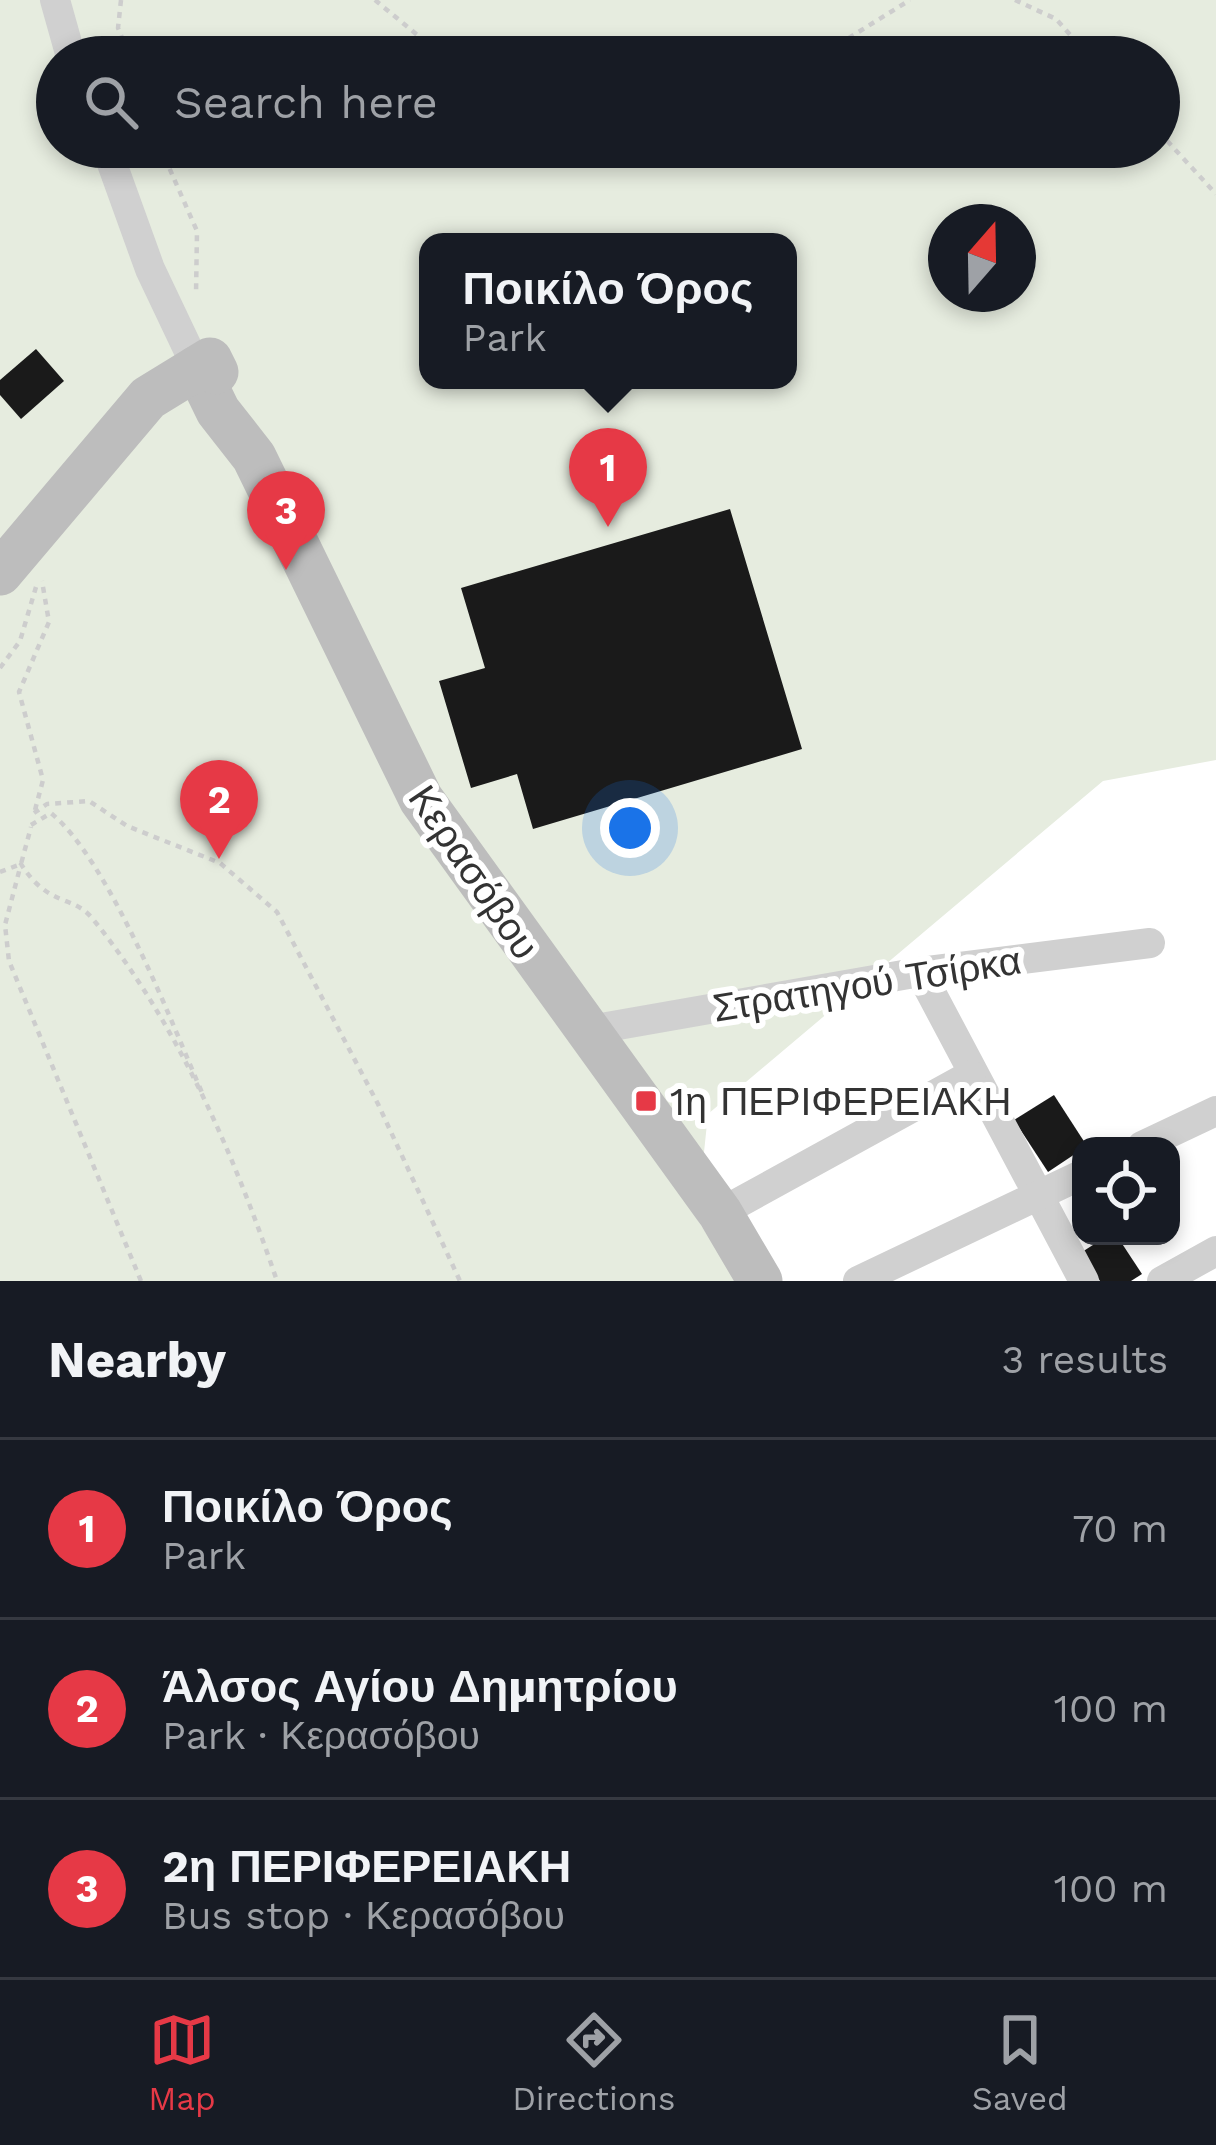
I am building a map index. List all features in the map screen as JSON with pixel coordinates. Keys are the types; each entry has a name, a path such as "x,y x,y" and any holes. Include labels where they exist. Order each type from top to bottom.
{"street":[{"path":"55,0 65,36"},
{"path":"0,573 132,418 207,371 114,168"},
{"name":"Κερασόβου","path":"207,371 218,411 239,433 421,799 584,1031 720,1213 760,1281"},
{"name":"Στρατηγού Τσίρκα","path":"584,1031 920,972 1150,943"},
{"path":"920,972 1084,1281"},
{"path":"720,1213 971,1075"},
{"path":"1161,1137 1216,1111"},
{"path":"858,1281 1072,1179"},
{"path":"1162,1281 1216,1251"}],"path":[{"path":"121,0 121,36"},
{"path":"374,0 418,36"},
{"path":"852,36 910,0"},
{"path":"1015,0 1056,19 1071,36"},
{"path":"1180,155 1216,194"},
{"path":"169,168 197,231 200,282"},
{"path":"0,668 20,641 40,569 49,622 19,692 43,780 5,925 9,961 141,1281"},
{"path":"34,813 46,804 88,801 127,826 220,863 277,912 389,1125 460,1281"},
{"path":"31,824 51,813 71,830 104,880 213,1117 277,1281"},
{"path":"0,872 21,863"},
{"path":"21,863 36,888 87,912 143,988 213,1117"}],"shaded area":[{"path":"0,0 1216,0 1216,760 1103,781 708,1114 697,1219 737,1281 0,1281"}],"building":[{"path":"36,349 64,381 21,419 0,395 0,380"},
{"path":"730,509 802,749 533,829 517,774 471,788 439,681 485,668 461,588"},
{"path":"1054,1095 1081,1137 1072,1137 1072,1156 1048,1172 1014,1120"},
{"path":"1093,1245 1123,1245 1142,1274 1131,1281 1100,1281 1082,1252"}],"place":[{"name":"Ποικίλο Όρος","path":"608,527"},
{"name":"2η ΠΕΡΙΦΕΡΕΙΑΚΗ","path":"286,570"},
{"name":"Άλσος Αγίου Δημητρίου","path":"219,859"},
{"name":"1η ΠΕΡΙΦΕΡΕΙΑΚΗ","path":"646,1101"}]}
